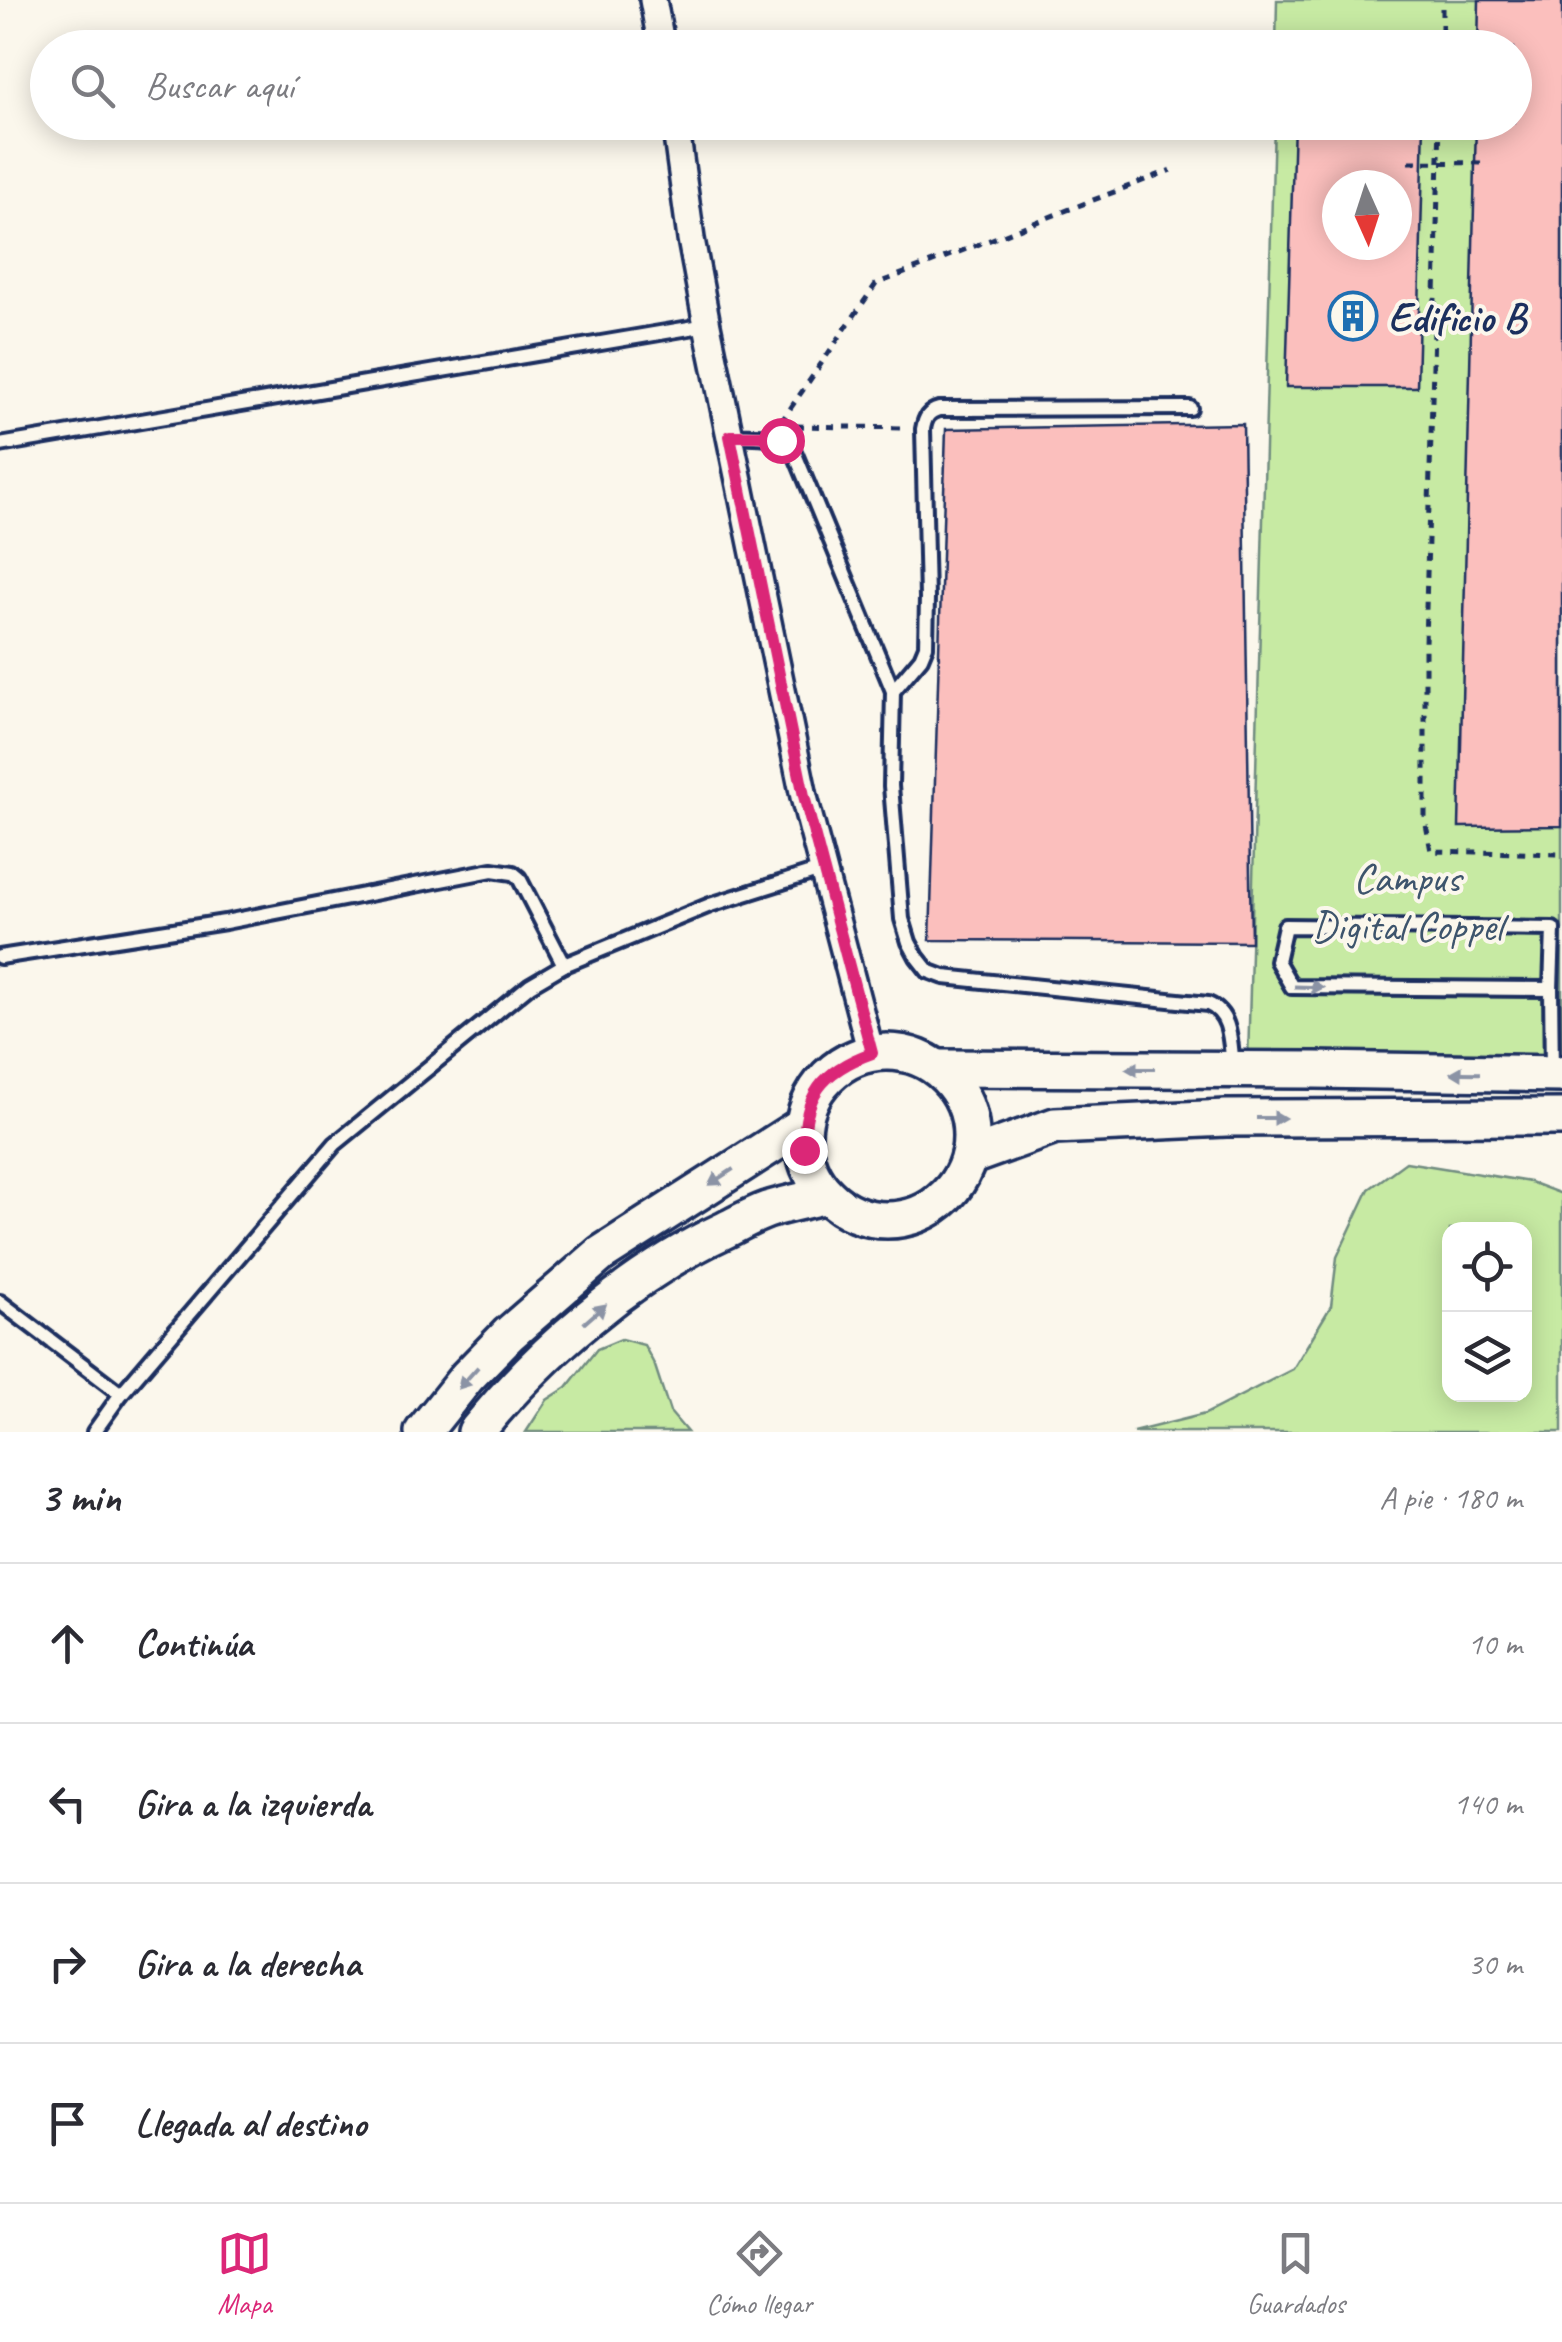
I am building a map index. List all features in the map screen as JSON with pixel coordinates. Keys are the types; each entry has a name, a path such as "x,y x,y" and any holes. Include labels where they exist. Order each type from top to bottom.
{"main road":[{"path":"872,1053 918,1057 938,1068 956,1086 967,1108 972,1132 969,1157 959,1180 942,1199 921,1212 896,1219 871,1218 847,1210 827,1194 812,1174 804,1150 804,1124 811,1099 826,1078 847,1062 872,1053"},
{"path":"938,1068 1557,1074"},
{"path":"969,1157 1056,1126 1226,1118 1562,1117"},
{"path":"423,1432 466,1378 509,1334 601,1254 804,1124"},
{"path":"476,1432 538,1364 626,1286 699,1242 765,1211 827,1194"}],"street":[{"path":"652,0 658,30"},
{"path":"677,140 707,325 804,796 872,1053"}],"lane":[{"path":"0,445 707,325"},
{"path":"892,691 921,658 926,646 924,428 930,412 1190,408"},
{"path":"730,436 781,440 796,454 892,691 891,786 902,919 917,957 928,970 944,976 1208,1004 1219,1008 1225,1017 1234,1069"},
{"path":"94,1432 335,1144 530,985 564,965 710,905 824,869"},
{"path":"0,957 225,922 492,870 520,878 564,965"},
{"path":"1551,989 1292,987 1277,961 1285,926 1553,928 1551,989 1557,1074"},
{"path":"0,1302 122,1394"}],"path":[{"path":"1442,0 1442,30"},
{"path":"1440,140 1425,643 1426,819 1431,851 1562,854"},
{"path":"1409,162 1484,163"},
{"path":"924,428 778,426 876,284 1171,170"}],"green space":[{"name":"Campus Digital Coppel","path":"1277,0 1562,0 1562,1056 1248,1061 1274,140 1532,140 1532,30 1276,30"},
{"path":"1406,1162 1530,1182 1562,1194 1562,1432 1133,1432 1205,1414 1293,1369 1331,1306 1337,1257 1369,1189"},
{"path":"621,1339 644,1345 670,1412 687,1432 526,1432 547,1400 567,1387 597,1349"}],"building":[{"name":"Campus Digital Coppel","path":"1479,0 1562,0 1562,826 1459,827 1476,140 1532,140 1532,30 1478,30"},
{"name":"Edificio B","path":"1293,140 1424,140 1417,387 1286,387"},
{"path":"1243,424 1251,942 930,940 946,429"}],"place":[{"name":"Edificio B","path":"1353,316"}],"route":[{"path":"781,440 730,436 804,796 872,1053 847,1062 826,1078 811,1099 804,1124 804,1150"}]}
